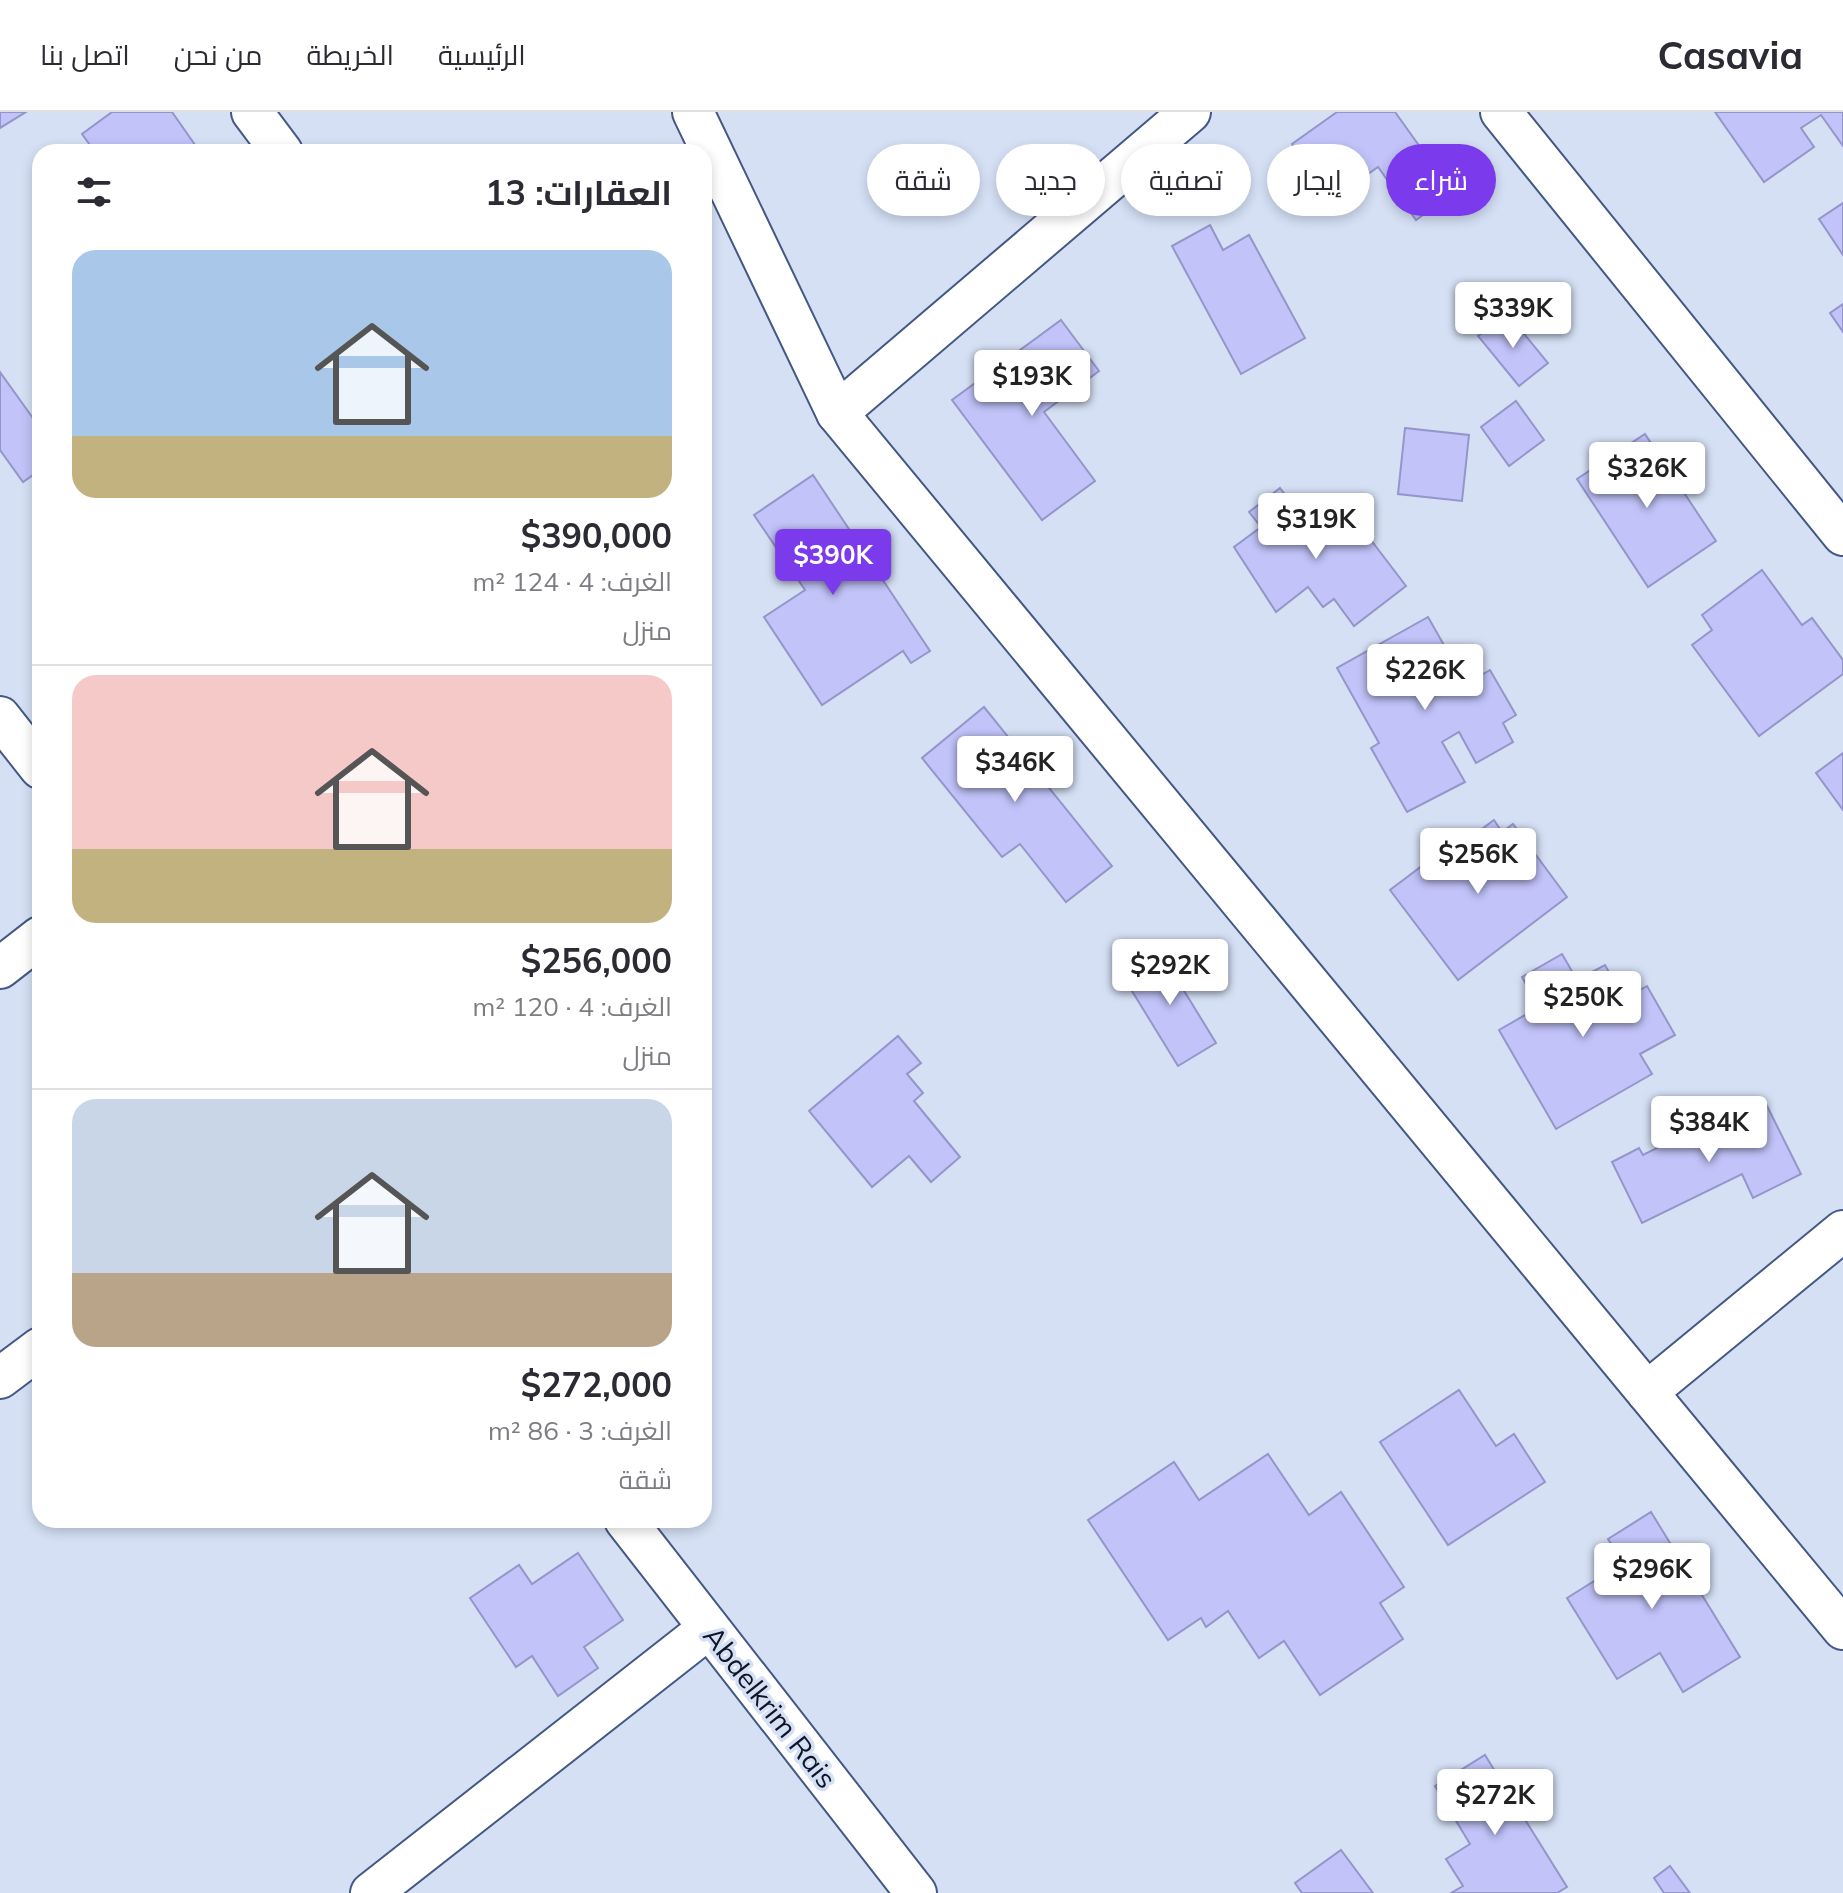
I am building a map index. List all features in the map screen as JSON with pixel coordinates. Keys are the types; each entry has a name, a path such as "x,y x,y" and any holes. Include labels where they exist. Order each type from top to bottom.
{"street":[{"path":"252,112 276,144"},
{"path":"693,112 708,144"},
{"path":"837,413 1190,112"},
{"path":"1501,112 1843,535"},
{"path":"712,152 837,413 1843,1629"},
{"path":"0,717 32,758"},
{"path":"0,968 32,943"},
{"path":"1647,1392 1843,1231"},
{"path":"0,1378 32,1354"},
{"name":"Abdelkrim Rais","path":"631,1528 916,1893"},
{"path":"371,1893 709,1628"}],"building":[{"path":"0,112 26,112 0,128"},
{"path":"112,112 172,112 194,144 89,144 82,134"},
{"path":"1337,112 1395,112 1418,144 1386,144 1386,178 1378,167 1370,173 1370,144 1292,144"},
{"path":"1715,112 1843,112 1843,146 1821,115 1801,128 1814,147 1764,182"},
{"path":"1843,203 1843,255 1819,219"},
{"path":"1210,225 1223,250 1249,235 1305,338 1241,374 1172,246"},
{"path":"1843,304 1843,332 1830,313"},
{"path":"1507,313 1548,363 1519,386 1478,336"},
{"path":"1061,320 1099,371 1044,412 1095,481 1042,520 952,400"},
{"path":"0,372 32,417 32,476 23,482 0,450"},
{"path":"1516,401 1544,440 1509,466 1481,427"},
{"path":"1405,428 1469,435 1462,501 1398,494"},
{"path":"1645,434 1716,541 1648,587 1577,479"},
{"path":"813,475 930,651 911,663 903,651 822,705 764,617 805,590 754,515"},
{"path":"1280,488 1319,539 1351,514 1406,586 1354,626 1334,599 1323,607 1308,587 1276,612 1234,547 1261,527 1249,512"},
{"path":"1762,570 1802,625 1812,618 1843,660 1843,674 1759,736 1692,645 1712,630 1702,615"},
{"path":"1428,617 1466,684 1490,670 1516,715 1503,723 1513,742 1476,763 1459,732 1442,742 1465,782 1407,812 1371,748 1379,743 1337,668"},
{"path":"984,707 1112,866 1066,902 1020,844 1002,857 922,758"},
{"path":"1843,753 1843,810 1816,773"},
{"path":"1494,820 1502,832 1513,824 1567,897 1458,980 1390,890 1463,835 1467,840"},
{"path":"1169,950 1191,984 1183,989 1216,1043 1178,1066 1124,978"},
{"path":"1562,954 1577,980 1605,965 1624,999 1647,986 1675,1035 1640,1054 1652,1074 1556,1129 1499,1030 1539,1007 1522,977"},
{"path":"898,1036 921,1063 907,1074 923,1093 914,1101 960,1157 931,1182 909,1156 872,1187 809,1111"},
{"path":"1765,1102 1801,1174 1753,1198 1742,1174 1642,1223 1612,1162 1639,1148 1643,1155 1671,1141 1674,1147"},
{"path":"1459,1390 1496,1446 1514,1434 1545,1482 1448,1545 1380,1442"},
{"path":"1268,1454 1309,1515 1341,1492 1404,1587 1380,1603 1403,1639 1320,1695 1284,1641 1259,1658 1228,1611 1206,1627 1201,1618 1168,1640 1088,1520 1174,1462 1199,1500"},
{"path":"1651,1512 1740,1657 1683,1692 1660,1653 1617,1679 1567,1598 1623,1563 1608,1539"},
{"path":"578,1553 623,1620 584,1647 598,1668 558,1696 532,1656 516,1667 470,1598 519,1565 532,1584"},
{"path":"1485,1755 1567,1887 1557,1893 1451,1893 1463,1886 1446,1859 1470,1844 1435,1786"},
{"path":"1341,1850 1373,1893 1302,1893 1295,1883"},
{"path":"1670,1866 1690,1893 1664,1893 1654,1878"}]}
